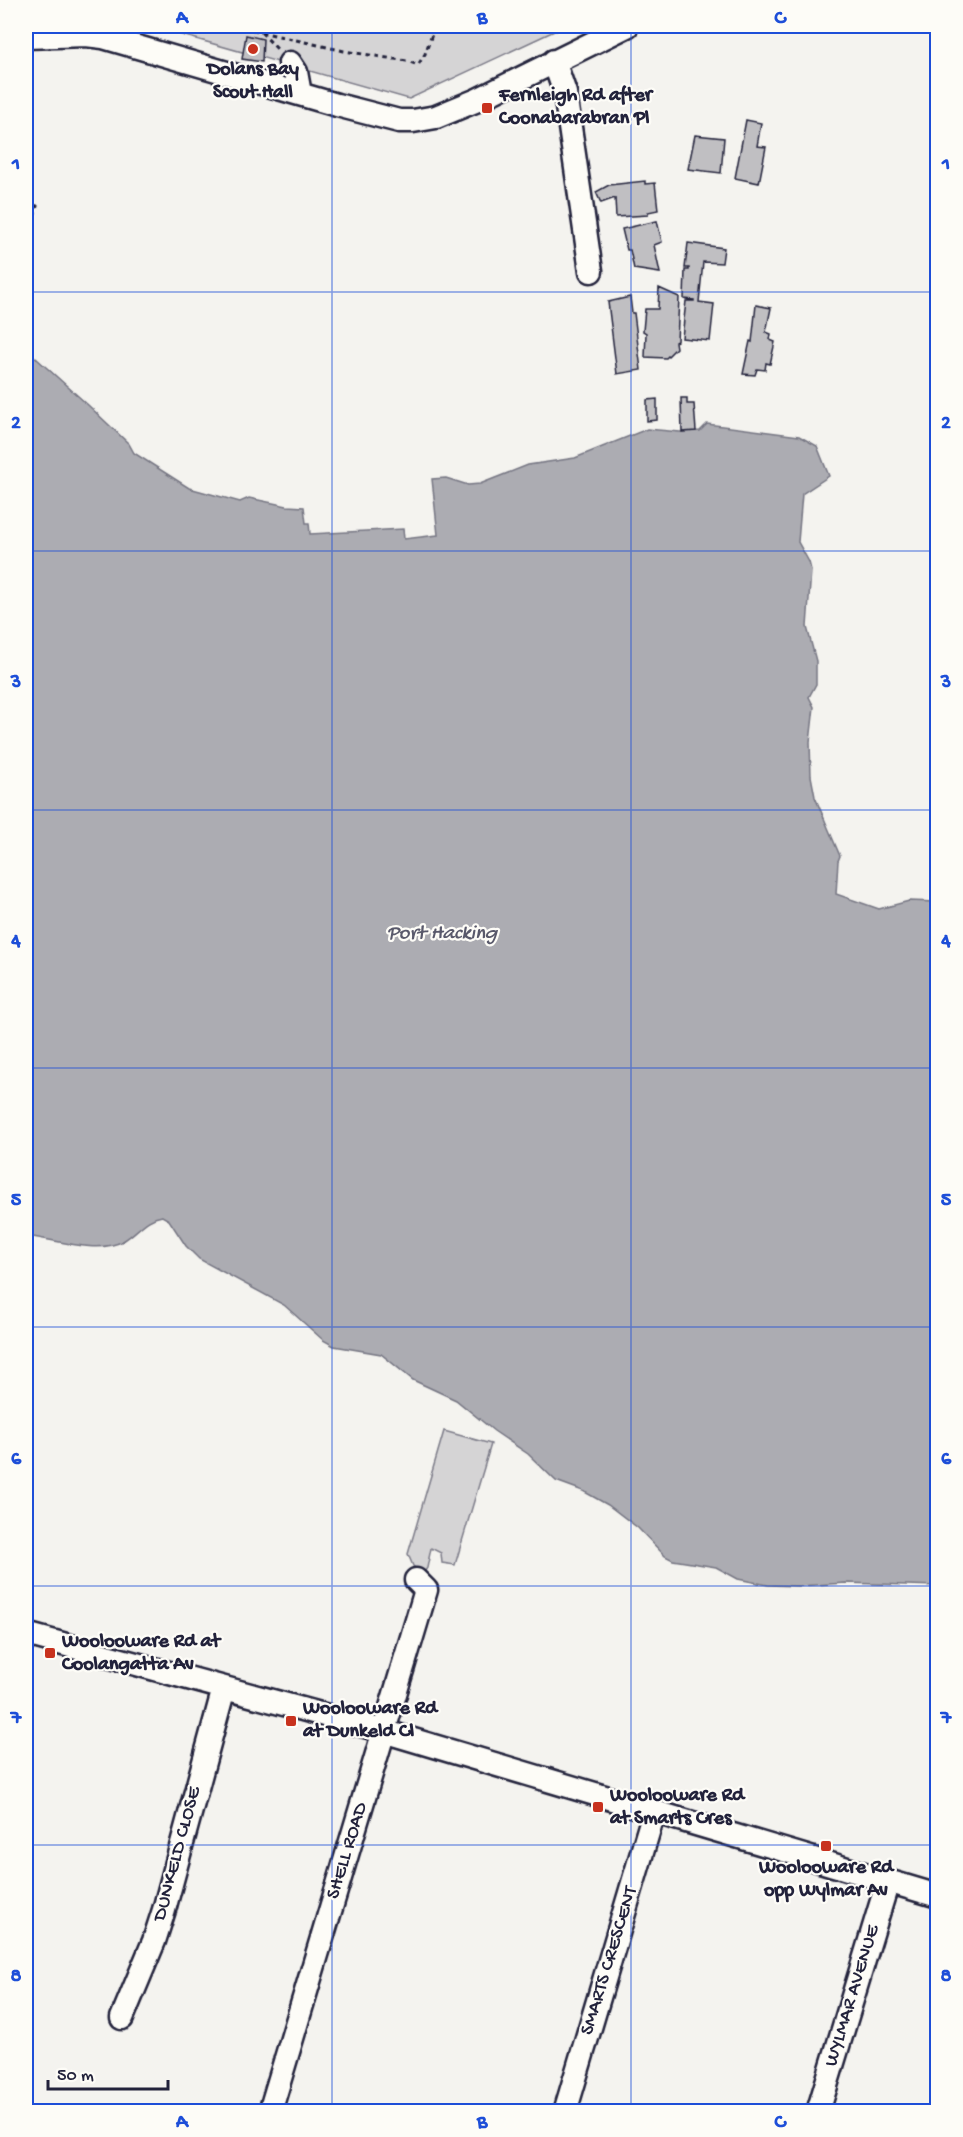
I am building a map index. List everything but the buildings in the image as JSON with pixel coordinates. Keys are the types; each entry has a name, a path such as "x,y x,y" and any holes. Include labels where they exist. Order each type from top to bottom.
{"street":[{"path":"26,37 86,35 103,37 399,121 412,121 436,117 475,101 627,26"},
{"path":"554,61 565,93 591,271"},
{"path":"290,63 296,72 300,94"},
{"name":"SHELL ROAD","path":"270,2112 427,1588"},
{"path":"26,1634 383,1731 938,1896"},
{"name":"DUNKELD CLOSE","path":"122,2018 154,1941 164,1910 224,1688"},
{"name":"SMARTS CRESCENT","path":"565,2112 654,1812"},
{"name":"WYLMAR AVENUE","path":"818,2112 888,1881"}],"path":[{"path":"246,26 246,28 261,32 344,51 418,65 425,54 435,26"},
{"path":"261,32 290,63"},
{"path":"26,203 37,206 26,246"}],"shaded area":[{"path":"150,26 565,26 409,99"},
{"path":"444,1431 491,1444 455,1565 442,1563 441,1553 431,1548 427,1568 423,1574 413,1566 408,1554"}],"water":[{"name":"Port Hacking","path":"26,349 129,444 134,453 189,488 240,502 249,498 304,507 310,534 403,529 404,539 438,535 432,479 446,478 468,485 480,484 528,465 575,458 647,429 700,431 707,424 799,436 817,446 829,476 802,494 798,542 811,570 807,627 816,661 816,684 809,697 814,707 810,742 811,776 815,797 840,856 836,894 879,909 909,901 937,902 937,1586 846,1583 768,1585 738,1579 716,1567 673,1560 665,1556 638,1528 608,1505 583,1491 556,1481 528,1454 494,1431 456,1400 413,1380 381,1354 334,1346 323,1340 284,1305 199,1259 186,1246 169,1220 162,1216 151,1220 123,1241 101,1247 26,1236"}],"place":[{"name":"Dolans Bay Scout Hall","path":"253,49"},
{"name":"Fernleigh Rd after Coonabarabran Pl","path":"487,108"},
{"name":"Woolooware Rd at Coolangatta Av","path":"50,1653"},
{"name":"Woolooware Rd at Dunkeld Cl","path":"291,1721"},
{"name":"Woolooware Rd at Smarts Cres","path":"598,1807"},
{"name":"Woolooware Rd opp Wylmar Av","path":"826,1846"}]}
